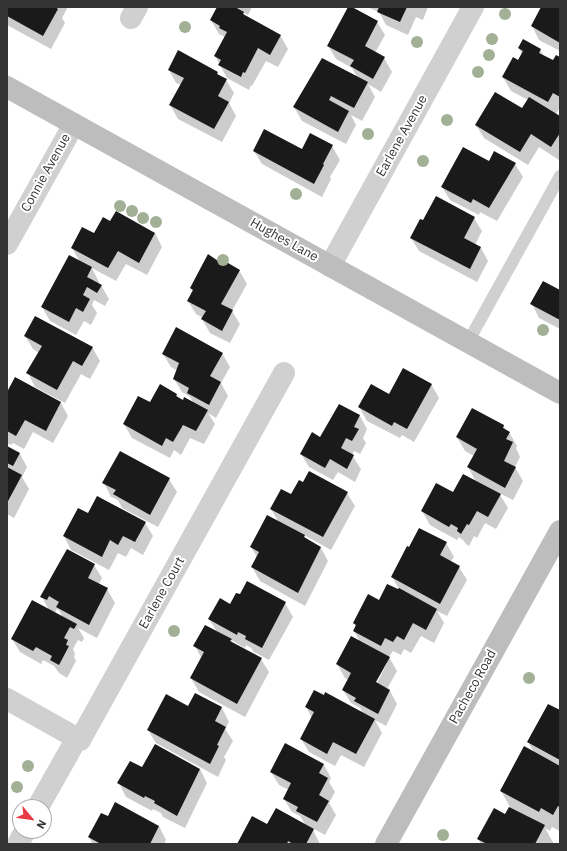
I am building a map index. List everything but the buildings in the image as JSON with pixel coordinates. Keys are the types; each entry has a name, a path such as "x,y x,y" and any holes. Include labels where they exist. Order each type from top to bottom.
{"street":[{"name":"Earlene Avenue","path":"330,266 473,7"},
{"name":"Hughes Lane","path":"7,87 560,394"},
{"name":"Connie Avenue","path":"7,244 74,124"},
{"name":"Earlene Court","path":"43,799 77,738 80,740 284,373"},
{"name":"Pacheco Road","path":"386,844 560,531"},
{"path":"7,699 77,738"}],"lane":[{"path":"468,342 560,176"}]}
